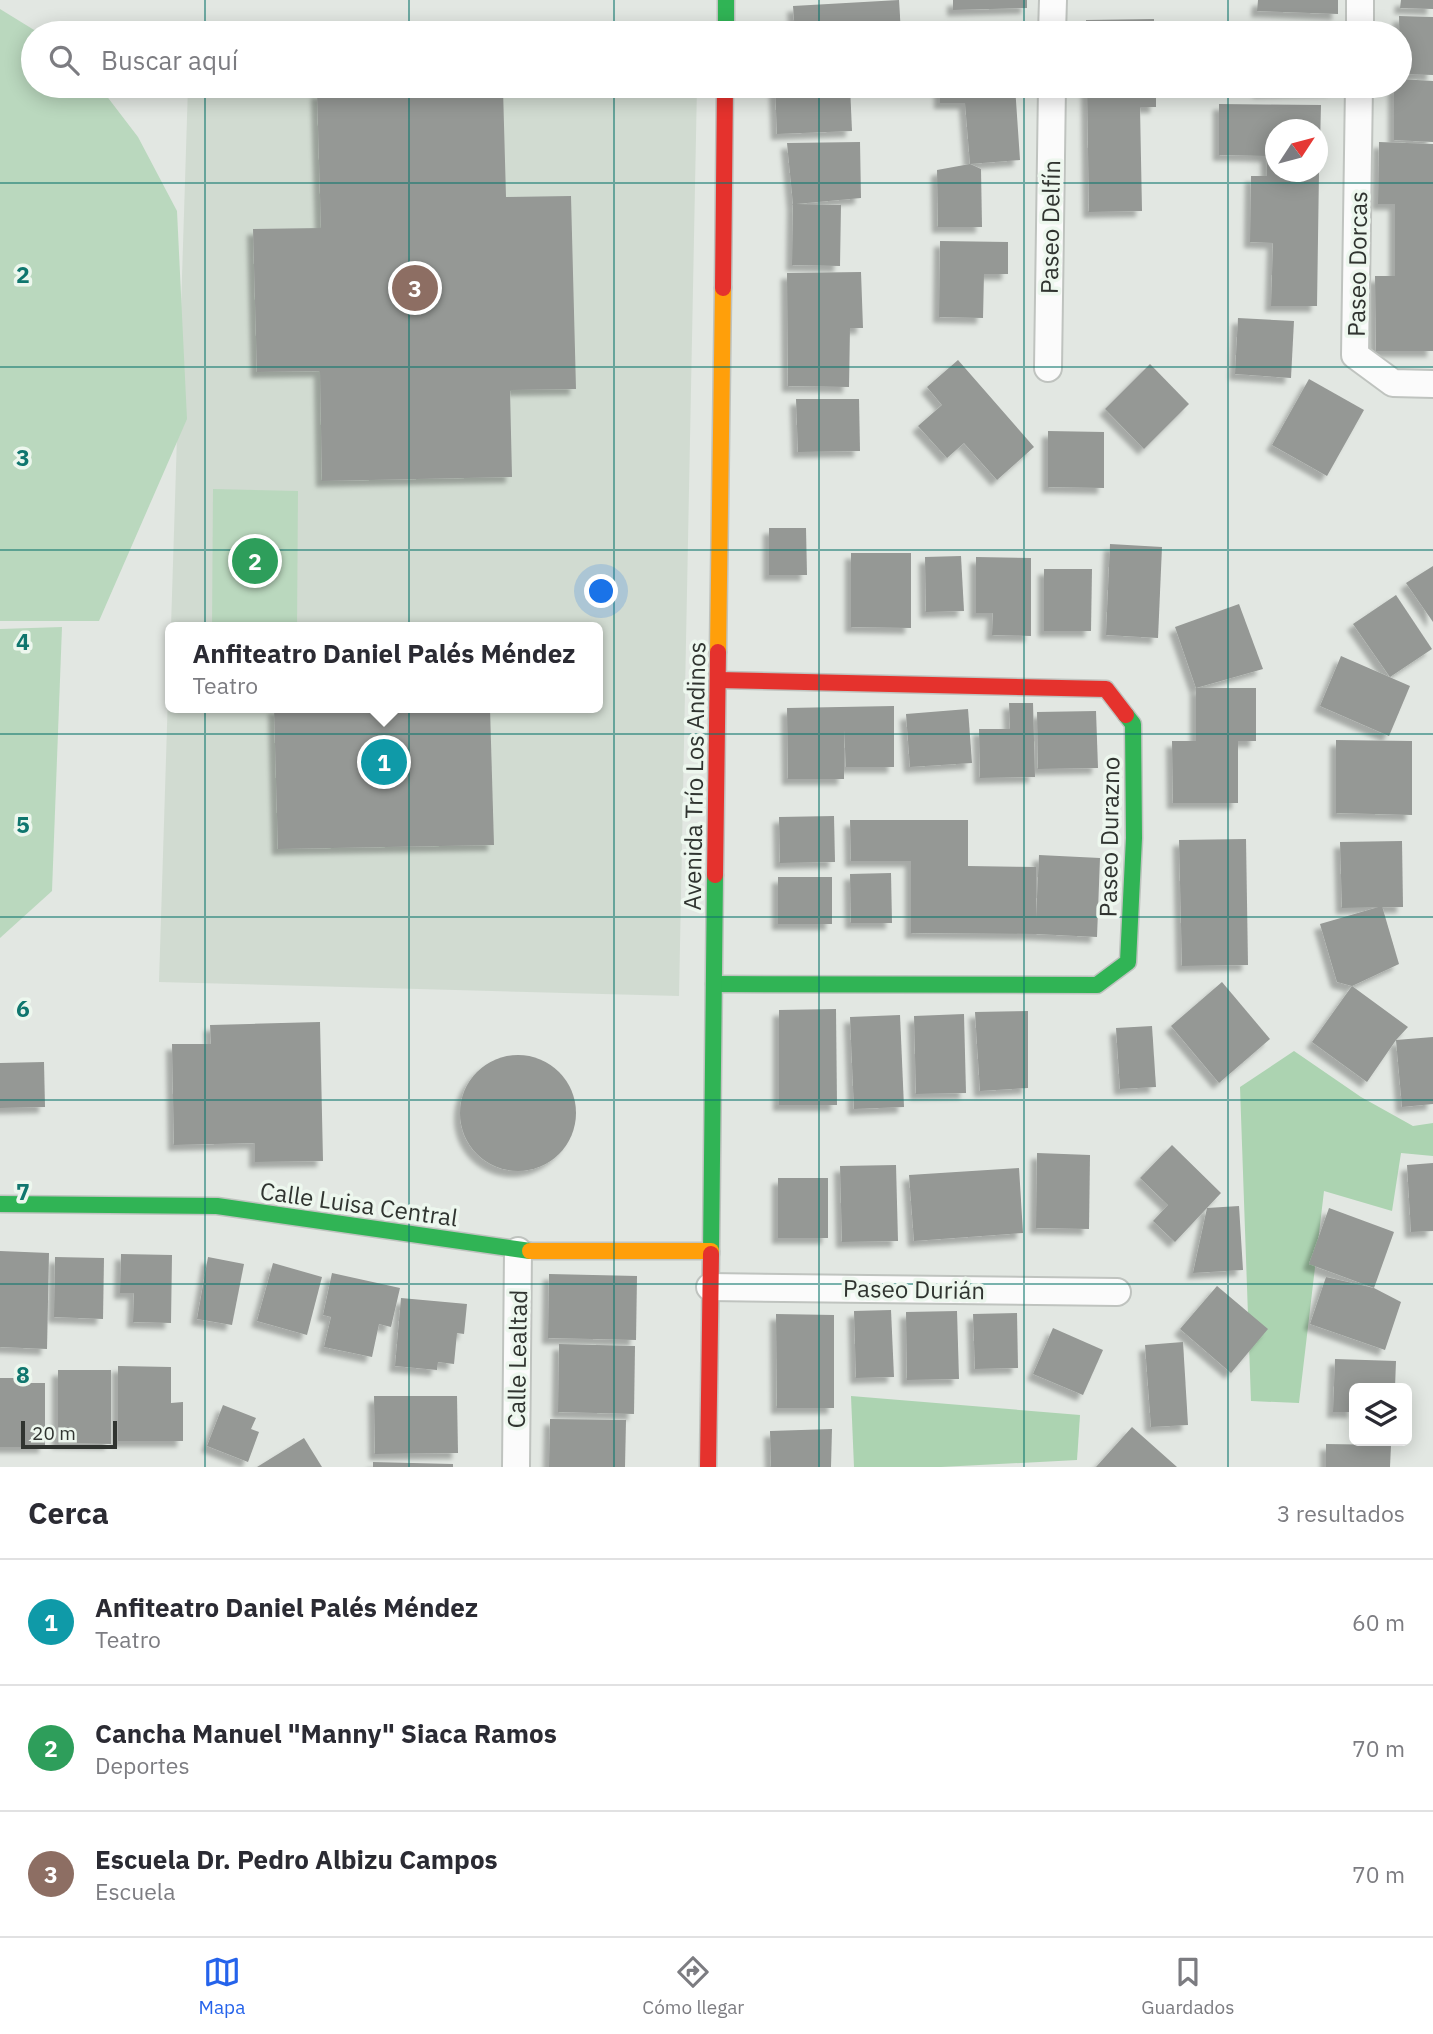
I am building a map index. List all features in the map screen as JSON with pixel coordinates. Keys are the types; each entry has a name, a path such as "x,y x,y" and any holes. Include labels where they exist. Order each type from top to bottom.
{"street":[{"path":"726,0 726,21"},
{"path":"1052,21 1053,0"},
{"path":"1360,0 1360,21"},
{"name":"Avenida Trío Los Andinos","path":"708,1467 725,98"},
{"name":"Paseo Delfín","path":"1048,368 1052,98"},
{"name":"Paseo Dorcas","path":"1359,98 1355,355 1393,383 1433,384"},
{"name":"Paseo Durazno","path":"714,984 1097,985 1128,962 1134,838 1133,724 1107,689 718,680"},
{"name":"Calle Luisa Central","path":"0,1204 217,1206 518,1251 711,1251"},
{"name":"Calle Lealtad","path":"516,1467 518,1251"},
{"name":"Paseo Durián","path":"710,1287 1117,1292"}],"shaded area":[{"path":"188,98 697,98 679,996 159,982 167,713 603,713 603,622 171,622"}],"green space":[{"path":"0,9 21,22 21,98 108,98 138,137 177,211 187,419 99,621 0,621"},
{"path":"213,489 298,491 297,622 212,622"},
{"path":"62,627 52,891 0,938 0,629"},
{"path":"1294,1051 1361,1097 1413,1126 1433,1123 1433,1156 1401,1153 1392,1211 1324,1191 1299,1403 1251,1401 1240,1087"},
{"path":"851,1396 1080,1415 1077,1460 941,1467 854,1467"}],"building":[{"path":"899,0 900,21 794,21 793,6"},
{"path":"953,0 1027,0 1027,8 953,10"},
{"path":"1258,0 1338,0 1338,14 1257,11"},
{"path":"1401,0 1433,0 1433,9 1400,8"},
{"path":"1399,16 1433,17 1433,75 1412,74 1412,21 1399,21"},
{"path":"1154,19 1154,21 1086,21"},
{"path":"1412,80 1433,81 1433,142 1394,140 1394,98 1412,98"},
{"path":"317,98 503,98 506,197 571,196 576,389 510,390 512,477 322,481 320,371 257,372 253,229 321,228"},
{"path":"776,98 851,98 852,131 777,134"},
{"path":"940,98 1016,98 1020,160 970,164 965,103 940,103"},
{"path":"1087,98 1156,98 1156,107 1140,107 1142,211 1089,212"},
{"path":"1219,104 1321,105 1321,119 1265,119 1265,156 1219,155"},
{"path":"860,142 861,198 796,204 841,205 840,266 792,265 793,204 787,143"},
{"path":"1379,142 1433,144 1433,351 1376,351 1375,276 1395,276 1395,204 1378,204"},
{"path":"970,164 981,169 982,227 938,227 937,170"},
{"path":"1251,176 1265,176 1265,182 1319,182 1317,306 1271,306 1273,243 1250,242"},
{"path":"940,241 1008,242 1008,274 984,274 983,318 939,317"},
{"path":"861,272 863,328 850,328 849,387 788,386 787,273"},
{"path":"1238,318 1294,321 1291,378 1235,374"},
{"path":"958,360 1034,447 997,480 964,443 947,458 918,426 942,405 927,387"},
{"path":"1150,364 1189,404 1144,449 1105,409"},
{"path":"1309,379 1364,410 1327,476 1272,445"},
{"path":"796,399 859,399 860,451 798,452"},
{"path":"1048,431 1104,432 1104,488 1048,487"},
{"path":"769,528 806,528 807,575 769,575"},
{"path":"1110,544 1162,547 1158,638 1106,635"},
{"path":"851,553 911,553 911,628 851,627"},
{"path":"961,556 964,611 926,612 925,557"},
{"path":"976,557 1031,558 1031,636 992,635 993,613 976,613"},
{"path":"1433,566 1433,622 1406,583"},
{"path":"1044,569 1092,569 1091,631 1044,631"},
{"path":"1396,595 1432,649 1390,677 1353,624"},
{"path":"1239,604 1263,669 1196,688 1175,627"},
{"path":"1341,656 1410,686 1389,736 1320,706"},
{"path":"1196,688 1256,688 1256,741 1238,741 1238,803 1173,803 1172,741 1196,741"},
{"path":"1009,703 1033,703 1035,777 980,778 979,729 1010,729"},
{"path":"894,706 894,767 846,767 844,730 844,779 788,779 787,708"},
{"path":"968,709 972,763 910,767 906,714"},
{"path":"1096,711 1098,768 1038,769 1037,712"},
{"path":"274,713 490,713 494,845 278,849"},
{"path":"1336,740 1412,741 1412,815 1336,813"},
{"path":"834,816 835,862 780,863 779,817"},
{"path":"850,820 968,820 968,866 1036,867 1036,918 1039,855 1100,858 1097,937 911,933 911,861 851,861"},
{"path":"1246,839 1248,965 1182,966 1179,840"},
{"path":"1402,841 1403,907 1342,908 1340,842"},
{"path":"891,873 892,923 851,923 850,874"},
{"path":"778,877 832,877 832,924 778,924"},
{"path":"1382,906 1399,964 1352,986 1337,982 1320,924"},
{"path":"1222,982 1270,1039 1219,1083 1171,1026"},
{"path":"1352,986 1408,1027 1367,1082 1312,1042"},
{"path":"836,1009 837,1105 779,1105 779,1010"},
{"path":"1028,1011 1028,1088 980,1091 975,1012"},
{"path":"964,1014 966,1093 916,1094 914,1016"},
{"path":"900,1015 904,1107 854,1109 850,1017"},
{"path":"320,1022 323,1161 255,1162 255,1143 174,1145 172,1044 211,1044 210,1025"},
{"path":"1152,1026 1156,1087 1120,1089 1116,1028"},
{"path":"1433,1037 1433,1104 1402,1107 1396,1040"},
{"path":"518,1055 540,1059 559,1072 572,1091 576,1113 572,1135 559,1154 540,1167 518,1171 496,1167 477,1154 464,1135 460,1113 464,1091 477,1072 496,1059"},
{"path":"44,1062 45,1107 0,1108 0,1063"},
{"path":"1172,1145 1221,1193 1175,1242 1153,1221 1168,1205 1140,1178"},
{"path":"1037,1153 1090,1155 1089,1229 1036,1228"},
{"path":"1433,1163 1433,1231 1411,1232 1407,1165"},
{"path":"896,1165 898,1241 842,1242 840,1166"},
{"path":"1019,1168 1023,1233 914,1241 909,1175"},
{"path":"778,1178 828,1178 828,1238 778,1238"},
{"path":"1239,1206 1243,1270 1193,1273 1207,1208"},
{"path":"1329,1208 1394,1232 1374,1288 1309,1264"},
{"path":"0,1251 49,1253 47,1349 0,1347"},
{"path":"121,1254 172,1255 171,1323 133,1322 134,1293 120,1293"},
{"path":"55,1257 104,1258 103,1319 54,1317"},
{"path":"208,1257 244,1264 232,1325 197,1319"},
{"path":"273,1263 322,1277 307,1335 257,1321"},
{"path":"332,1273 400,1288 391,1327 379,1324 372,1357 324,1347 331,1317 323,1315"},
{"path":"549,1274 637,1276 636,1340 548,1338"},
{"path":"1326,1277 1374,1288 1401,1302 1385,1350 1310,1324"},
{"path":"1217,1286 1268,1329 1231,1373 1180,1329"},
{"path":"401,1298 467,1304 464,1334 457,1333 454,1364 438,1362 437,1370 395,1366"},
{"path":"891,1310 894,1377 856,1378 854,1311"},
{"path":"957,1311 959,1379 907,1380 906,1312"},
{"path":"1017,1313 1018,1368 975,1369 973,1314"},
{"path":"776,1314 834,1315 834,1408 777,1408"},
{"path":"1053,1328 1103,1350 1083,1395 1033,1374"},
{"path":"1183,1342 1188,1425 1151,1427 1145,1345"},
{"path":"559,1344 635,1346 634,1414 558,1412"},
{"path":"1335,1359 1396,1361 1395,1383 1349,1383 1349,1412 1333,1412"},
{"path":"118,1366 171,1367 171,1403 183,1402 183,1441 118,1441"},
{"path":"58,1370 111,1370 111,1444 58,1443"},
{"path":"0,1378 31,1378 31,1383 45,1383 45,1447 0,1447"},
{"path":"374,1396 457,1396 458,1453 375,1454"},
{"path":"223,1405 256,1418 251,1429 259,1432 248,1462 207,1446"},
{"path":"550,1419 626,1420 625,1467 549,1467"},
{"path":"1132,1427 1177,1467 1096,1467"},
{"path":"832,1429 831,1467 771,1467 770,1431"},
{"path":"304,1438 322,1467 257,1467"},
{"path":"1326,1444 1391,1446 1390,1467 1326,1467"},
{"path":"373,1462 453,1464 453,1467 373,1467"}],"traffic: fast":[{"path":"726,0 726,21"},
{"path":"714,984 1097,985 1128,962 1134,838 1133,724 1126,715"},
{"path":"711,1254 715,875"},
{"path":"0,1204 217,1206 530,1251"}],"traffic: slow":[{"path":"718,652 723,288"},
{"path":"530,1251 711,1251"}],"traffic: jam":[{"path":"723,288 725,98"},
{"path":"715,875 718,652"},
{"path":"718,680 1106,689 1126,715"},
{"path":"708,1467 711,1254"}],"place":[{"name":"Escuela Dr. Pedro Albizu Campos","path":"415,288"},
{"name":"Cancha Manuel \"Manny\" Siaca Ramos","path":"255,561"},
{"name":"Anfiteatro Daniel Palés Méndez","path":"384,762"}]}
